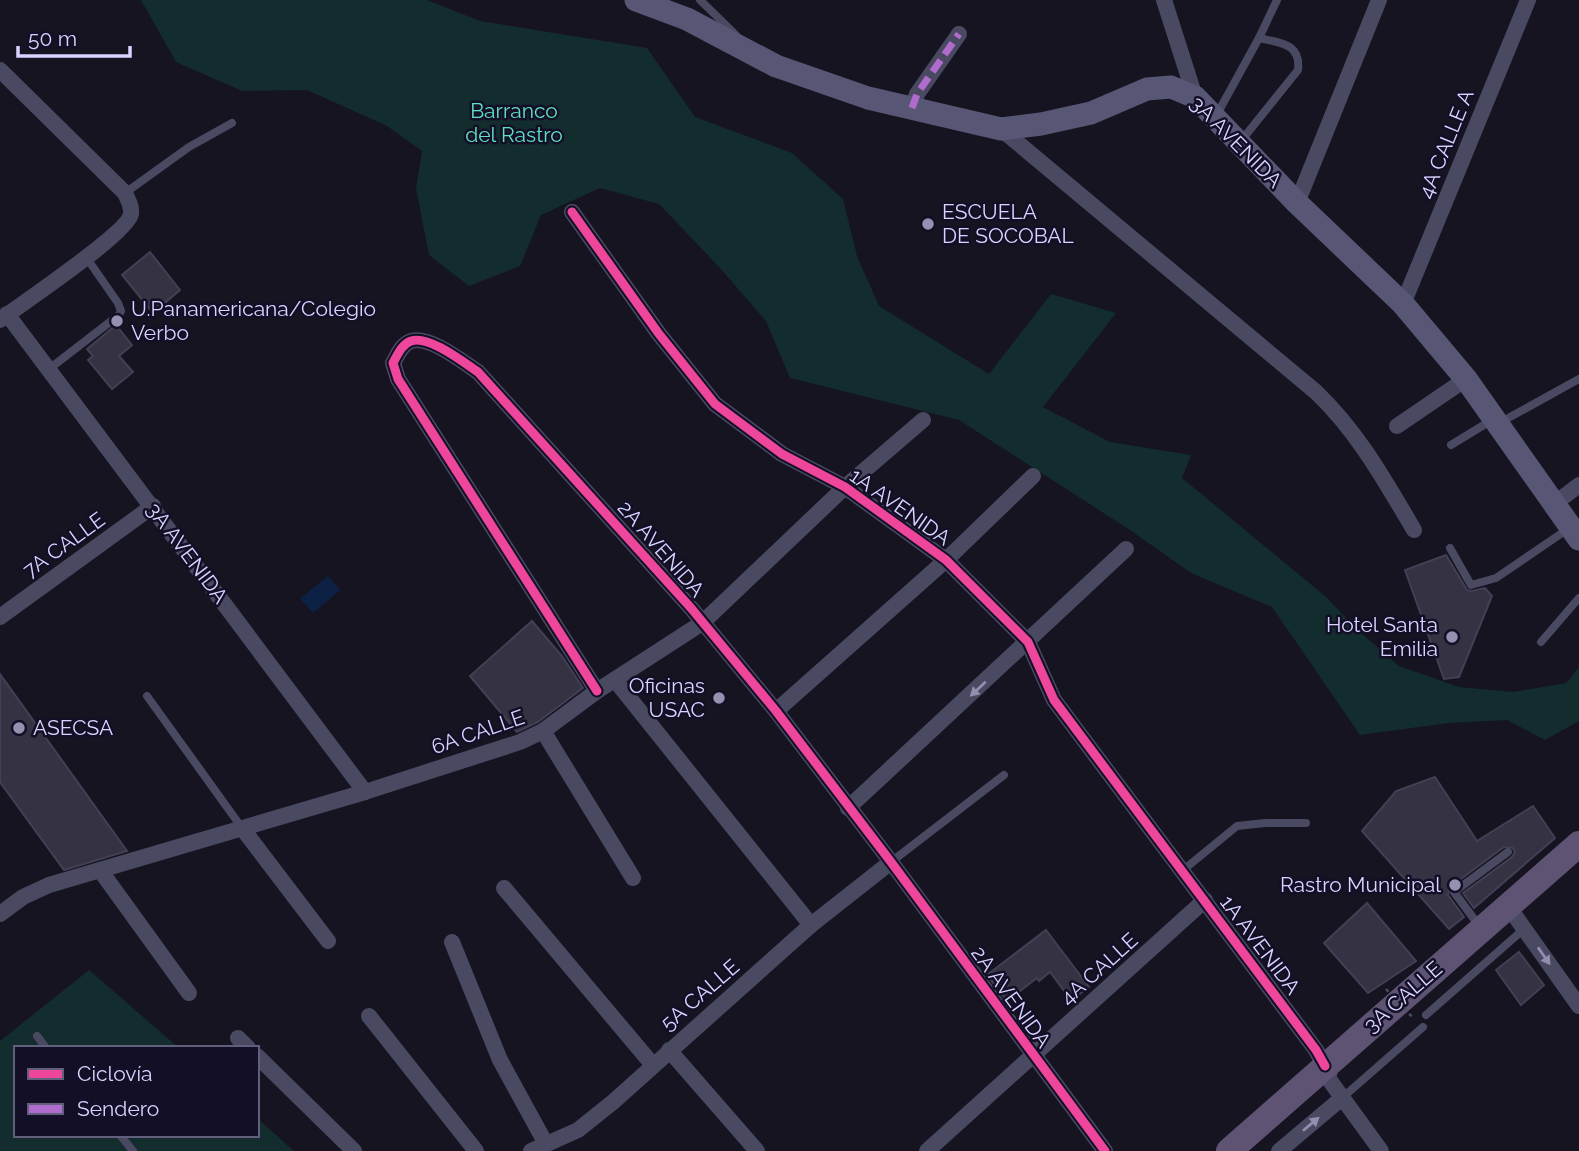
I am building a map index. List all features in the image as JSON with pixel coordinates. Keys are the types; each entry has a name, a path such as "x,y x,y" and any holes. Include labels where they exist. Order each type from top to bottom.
{"main road":[{"name":"3A AVENIDA","path":"636,0 687,19 776,66 868,98 1001,129 1091,113 1147,89 1171,87 1195,97 1297,203 1403,304 1466,379 1577,535"},
{"name":"3A CALLE","path":"1229,1151 1508,906 1576,852"}],"street":[{"path":"1164,0 1195,97"},
{"path":"1297,203 1378,0"},
{"name":"4A CALLE A","path":"1403,304 1528,0"},
{"path":"912,108 917,94 959,34"},
{"path":"0,70 128,198 131,215 124,226 86,257 4,317"},
{"path":"1001,129 1316,392 1342,417 1382,475 1414,530"},
{"name":"1A AVENIDA","path":"572,212 659,334 715,404 782,454 845,487 946,560 1028,642 1054,700 1316,1050 1324,1070 1342,1098 1381,1151"},
{"name":"3A AVENIDA","path":"4,317 49,369 365,792"},
{"name":"2A AVENIDA","path":"597,691 398,379 393,362 408,342 414,340 435,344 478,372 702,623 776,711 1105,1151"},
{"path":"1397,426 1466,379"},
{"name":"6A CALLE","path":"0,914 23,897 49,885 365,792 520,743 543,731 597,691 702,623 845,487 923,419"},
{"path":"776,711 946,560 1033,476"},
{"path":"1554,504 1579,485"},
{"name":"7A CALLE","path":"0,617 153,506"},
{"path":"848,808 1125,549"},
{"path":"615,680 811,925"},
{"path":"543,731 633,878"},
{"path":"242,828 328,941"},
{"name":"5A CALLE","path":"538,1147 578,1130 613,1102 652,1064 811,925 891,862"},
{"path":"100,870 189,993"},
{"path":"504,888 652,1064"},
{"name":"4A CALLE","path":"927,1151 1205,900"},
{"path":"1508,906 1579,1006"},
{"path":"452,943 538,1147"},
{"path":"369,1016 476,1151"},
{"path":"669,1050 757,1151"},
{"path":"259,1058 354,1151"},
{"path":"1279,1151 1342,1098"}],"lane":[{"path":"700,0 759,57"},
{"path":"1215,118 1277,0"},
{"path":"1239,144 1298,71 1296,52 1286,44 1259,38"},
{"path":"128,198 190,147 232,123"},
{"path":"49,369 121,311 86,257"},
{"path":"1451,445 1579,379"},
{"path":"1450,548 1471,585 1496,578 1577,535"},
{"path":"1541,642 1579,598"},
{"path":"147,696 242,828"},
{"path":"891,862 1004,775"},
{"path":"1182,871 1237,826 1306,823"},
{"path":"1482,929 1468,914 1454,892 1508,852"},
{"path":"1426,1015 1524,929"},
{"path":"1342,1098 1423,1027"},
{"path":"37,1037 44,1046"},
{"path":"122,1137 133,1151"}],"path":[{"path":"1387,989 1414,1019"}],"green space":[{"name":"Barranco del Rastro","path":"141,0 427,0 480,21 647,48 695,117 792,153 843,199 857,256 879,306 989,374 1051,294 1116,313 1043,407 1110,442 1191,455 1182,478 1325,596 1399,666 1459,687 1513,692 1566,683 1579,667 1579,721 1545,740 1507,720 1449,723 1360,735 1272,607 1191,573 1130,530 959,420 790,378 766,321 659,204 600,188 541,215 520,266 469,286 429,255 416,188 422,151 387,126 307,90 242,91 176,62"},
{"path":"89,970 177,1046 14,1046 14,1137 259,1137 259,1120 294,1151 0,1151 0,1041"}],"water":[{"path":"328,576 340,590 313,613 300,599"}],"building":[{"path":"150,252 180,290 153,313 122,275"},
{"path":"116,325 132,345 119,356 133,372 112,389 88,360 93,356 87,349"},
{"name":"Hotel Santa Emilia","path":"1446,555 1467,590 1485,588 1492,596 1459,677 1444,679 1405,570"},
{"path":"532,621 562,656 583,688 538,722 517,732 470,676"},
{"name":"ASECSA","path":"0,674 127,851 64,870 0,782"},
{"name":"Rastro Municipal","path":"1435,777 1477,841 1533,806 1555,838 1474,908 1463,893 1512,857 1515,852 1513,848 1504,847 1450,887 1448,895 1464,917 1449,929 1362,831 1396,791"},
{"path":"1367,903 1416,961 1368,993 1324,943"},
{"path":"1046,930 1089,987 1071,1000 1050,972 1039,981 1037,978 1007,1001 987,975"},
{"path":"1519,952 1544,985 1521,1005 1496,970"}],"marked path":[{"path":"912,108 917,94 959,34"}],"cycle path":[{"path":"572,212 659,334 715,404 782,454 845,487 946,560 1028,642 1054,700 1316,1050 1325,1066"},
{"path":"597,691 398,379 393,363 408,342 427,342 455,356 478,372 691,608 776,711 1105,1151"}],"place":[{"name":"ESCUELA DE SOCOBAL","path":"928,224"},
{"name":"U.Panamericana/Colegio Verbo","path":"117,321"},
{"name":"Hotel Santa Emilia","path":"1452,637"},
{"name":"Oficinas USAC","path":"719,698"},
{"name":"ASECSA","path":"19,728"},
{"name":"Rastro Municipal","path":"1455,885"}]}
